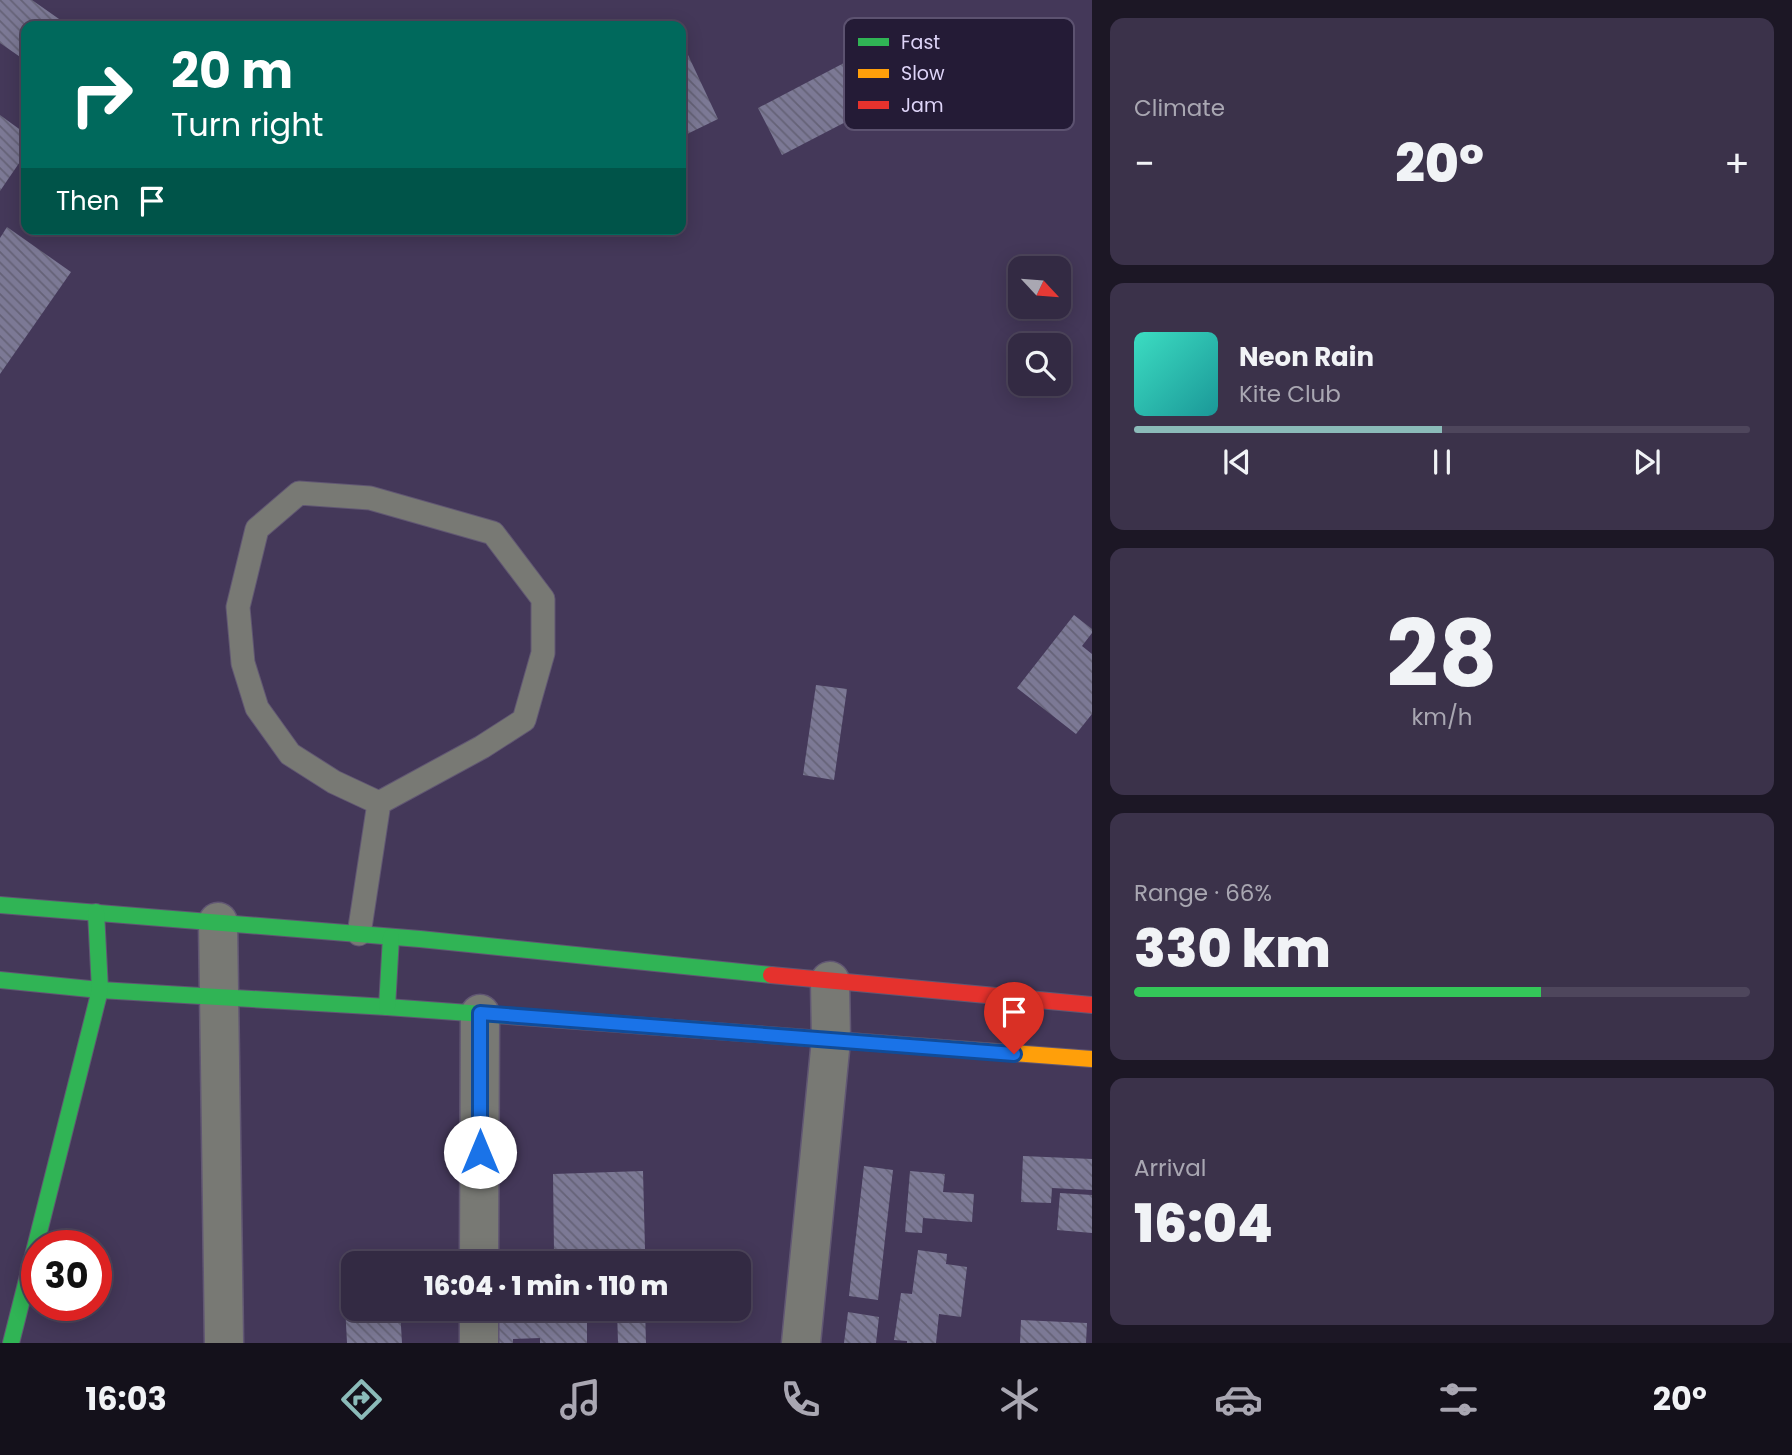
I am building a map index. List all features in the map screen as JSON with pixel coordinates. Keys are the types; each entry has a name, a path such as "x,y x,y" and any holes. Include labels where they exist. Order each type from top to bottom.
{"main road":[{"path":"0,905 359,934 1092,1004"},
{"path":"11,1343 100,990 96,912"},
{"path":"387,1007 391,937"},
{"path":"0,980 100,990 480,1013 1092,1059"}],"street":[{"path":"218,922 224,1343"},
{"path":"801,1343 831,1040 830,981"},
{"path":"479,1251 480,1013"},
{"path":"479,1321 479,1343"}],"lane":[{"path":"299,493 370,498 493,533 542,599 543,653 524,720 482,747 379,803 334,782 290,754 257,708 243,663 238,607 257,528 299,493"},
{"path":"359,934 379,803"}],"building":[{"path":"0,0 32,0 62,21 21,21 21,58 0,43"},
{"path":"688,55 718,119 686,135"},
{"path":"844,63 844,123 782,155 758,108"},
{"path":"0,115 21,130 21,160 0,191"},
{"path":"7,227 71,272 0,374 0,238"},
{"path":"1074,615 1092,629 1082,646 1092,654 1092,714 1076,734 1017,688"},
{"path":"816,685 847,689 834,780 803,775"},
{"path":"1023,1156 1092,1159 1092,1190 1052,1188 1051,1203 1021,1202"},
{"path":"864,1166 893,1170 878,1300 849,1296"},
{"path":"643,1171 645,1249 554,1251 553,1174"},
{"path":"910,1171 945,1174 943,1192 974,1194 972,1222 923,1218 922,1233 905,1232"},
{"path":"1060,1193 1092,1195 1092,1233 1057,1230"},
{"path":"918,1250 947,1254 946,1264 967,1267 961,1317 939,1314 936,1343 894,1340 901,1293 912,1294"},
{"path":"848,1312 879,1317 876,1343 844,1343"},
{"path":"1021,1320 1087,1323 1086,1343 1020,1343"},
{"path":"346,1321 401,1321 402,1343 347,1343"},
{"path":"490,1321 587,1321 587,1343 540,1343 540,1338 513,1339 513,1343 491,1343"},
{"path":"617,1321 645,1321 646,1343 618,1343"}],"traffic: fast":[{"path":"0,905 420,939 771,975"},
{"path":"11,1343 100,990 96,912"},
{"path":"387,1007 391,937"},
{"path":"0,980 100,990 387,1007 756,1034"}],"traffic: slow":[{"path":"756,1034 1092,1059"}],"traffic: jam":[{"path":"771,975 1092,1005"}],"route":[{"path":"480,1152 480,1013 1014,1054"}]}
